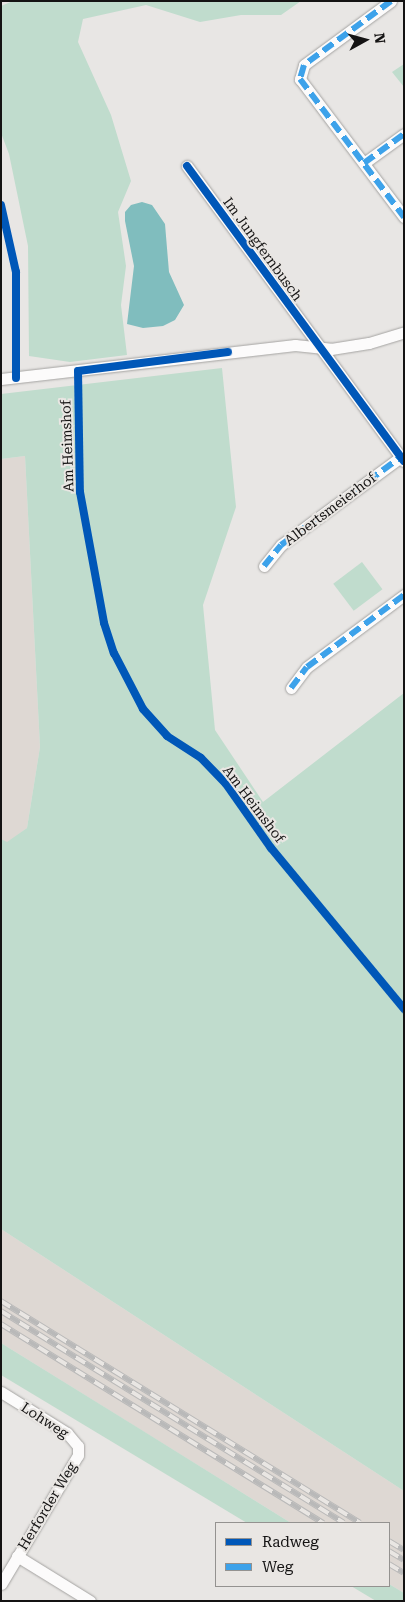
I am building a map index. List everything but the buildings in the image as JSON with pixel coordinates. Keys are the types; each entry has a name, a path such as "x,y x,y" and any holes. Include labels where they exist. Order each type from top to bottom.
{"street":[{"path":"391,1 300,71 300,79 404,217"},
{"path":"364,163 404,134"},
{"name":"Im Jungfernbusch","path":"187,166 402,459"},
{"path":"1,379 276,347 318,347 331,349 369,343 404,332"},
{"name":"Albertsmeierhof","path":"264,566 281,545 402,459"},
{"path":"291,688 307,667 404,595"},
{"name":"Lohweg","path":"1,1392 67,1433 78,1446 78,1455"},
{"name":"Herforder Weg","path":"1,1584 78,1455"},
{"path":"17,1556 90,1601"}],"shaded area":[{"path":"25,456 40,747 27,828 7,843 1,839 1,459"},
{"path":"1,1229 404,1491 404,1593 390,1585 390,1522 289,1522 1,1343"}],"green space":[{"path":"13,1 301,1 281,15 241,15 200,22 146,5 83,19 78,42 111,115 131,181 118,212 126,266 121,305 127,355 70,362 29,356 28,246 9,154 1,133 1,6"},
{"path":"404,64 404,87 392,72"},
{"path":"222,368 236,507 203,605 215,730 263,802 404,693 404,1491 1,1229 1,839 7,842 27,828 40,747 25,456 1,459 1,394"},
{"path":"362,562 382,589 354,611 333,584"},
{"path":"1,1343 289,1522 245,1522 1,1375"},
{"path":"390,1585 404,1593 404,1601 376,1601 353,1587 390,1587"}],"water":[{"path":"142,202 152,205 165,224 169,272 184,305 175,320 163,326 143,328 127,324 134,266 125,221 125,212 131,205"}],"railway":[{"path":"1,1301 358,1522"},
{"path":"1,1311 342,1522"},
{"path":"1,1324 321,1522"},
{"path":"390,1542 404,1550"},
{"path":"390,1552 404,1560"},
{"path":"390,1565 404,1573"}],"marked path":[{"path":"391,1 304,65 300,79 404,217"},
{"path":"364,163 404,134"},
{"path":"264,566 281,545 401,457"},
{"path":"291,688 307,667 404,595"}],"cycle path":[{"path":"187,166 404,461"},
{"path":"1,205 16,272 16,378"},
{"name":"Am Heimshof","path":"228,352 78,371 80,492 104,623 114,653 143,709 167,736 201,758 226,784 271,848 404,1009"}]}
